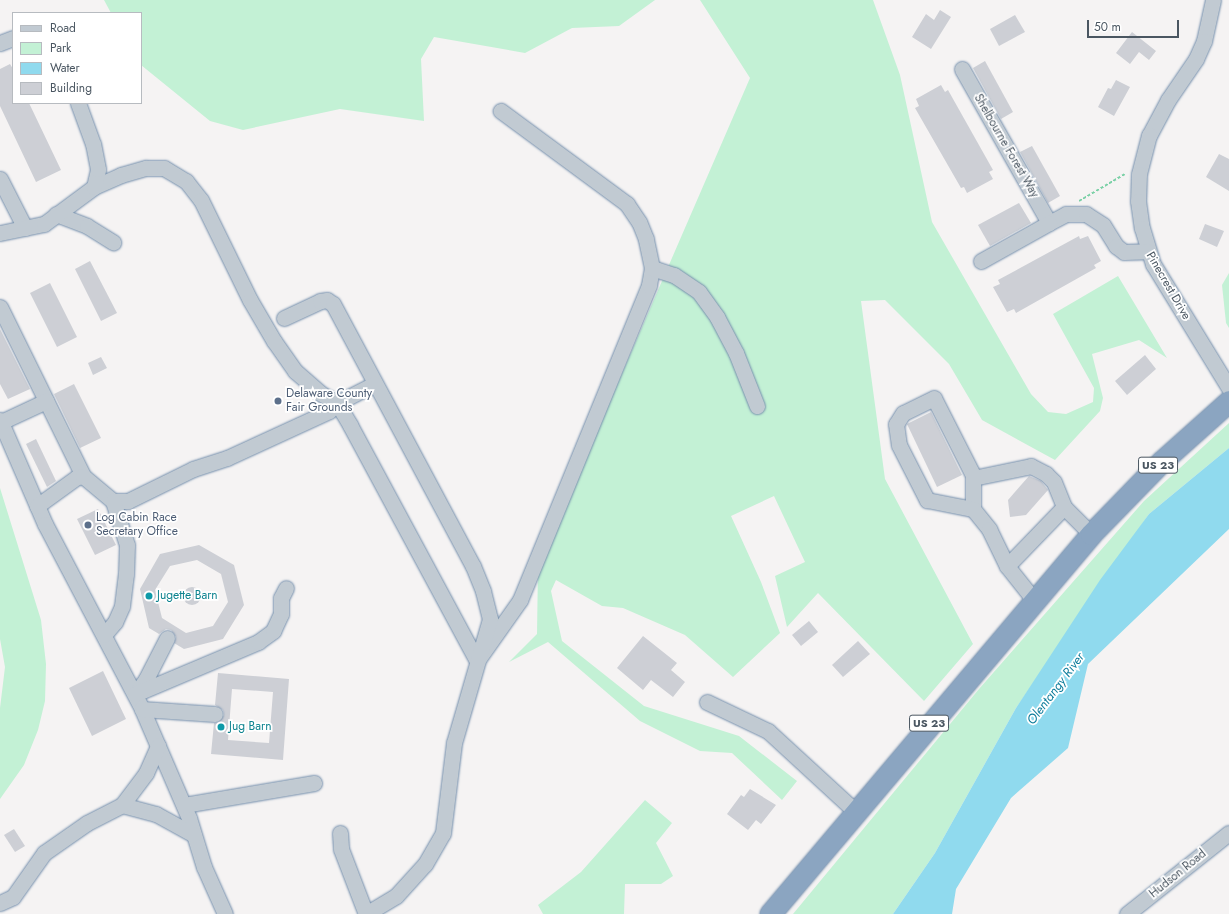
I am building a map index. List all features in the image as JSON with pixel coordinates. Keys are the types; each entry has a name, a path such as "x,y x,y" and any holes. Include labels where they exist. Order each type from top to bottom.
{"highway":[{"name":"US 23","path":"770,914 855,811 1091,534 1162,461 1229,402"}],"street":[{"name":"Pinecrest Drive","path":"1213,0 1204,41 1196,59 1168,100 1145,145 1139,174 1138,194 1147,251 1229,388"},
{"path":"0,42 12,38"},
{"name":"Shelbourne Forest Way","path":"962,69 1049,223"},
{"path":"78,104 93,144 98,169 94,188"},
{"path":"477,661 520,600 649,285 652,268 644,234 627,204 501,111"},
{"path":"0,233 44,224 94,188 121,175 146,168 164,168 186,181 201,200 250,300 274,342 295,371 320,394 337,403 477,661"},
{"path":"0,179 25,228"},
{"path":"56,214 88,226 113,242"},
{"path":"981,261 1066,214 1086,214 1103,225 1116,246 1124,252 1147,251"},
{"path":"652,268 674,275 699,292 717,317 736,353 757,406"},
{"path":"284,318 320,301 327,300 333,304 374,384 473,566 483,591 490,619 454,743 443,833 425,864 396,896 366,914 341,849 340,833"},
{"path":"0,307 83,476 113,501 127,544 126,574 122,606 114,622 104,635"},
{"path":"113,501 128,501 148,493 193,469 227,458 329,411 337,403 374,384"},
{"path":"973,509 927,500 899,445 896,424 903,413 934,398 973,478 973,509 989,529 1007,566 1034,600"},
{"path":"46,401 0,421 37,506 142,709 184,806 214,893 225,914"},
{"path":"973,478 1030,466 1046,474 1054,482 1064,507 1091,534"},
{"path":"37,506 77,478 83,476"},
{"path":"1007,566 1064,507"},
{"path":"135,694 258,642 273,631 280,614 281,598 286,588"},
{"path":"135,694 146,679 166,638"},
{"path":"707,702 768,731 855,811"},
{"path":"142,709 214,714"},
{"path":"0,903 13,897 44,853 87,823 122,805 146,773 158,746"},
{"path":"184,806 314,783"},
{"path":"122,805 156,814 194,836"},
{"name":"Hudson Road","path":"1128,914 1229,833"}],"path":[{"path":"1078,203 1128,172"}],"green space":[{"path":"104,0 655,0 619,26 572,28 525,53 434,37 421,59 424,121 340,109 243,130 210,121 142,66 142,12 110,12"},
{"path":"700,0 873,0 900,75 932,222 1031,394 1048,412 1066,414 1093,402 1094,388 1053,314 1118,276 1167,358 1139,340 1092,354 1103,398 1100,411 1055,460 982,420 949,364 885,300 861,301 885,479 973,644 924,701 818,593 787,627 775,576 805,562 774,496 731,516 761,582 780,633 733,677 685,635 623,608 602,606 556,580 551,591 562,641 644,706 739,736 797,781 782,800 732,753 700,751 640,721 548,642 509,662 537,634 538,567 750,78"},
{"path":"1229,273 1229,328 1226,323 1222,285"},
{"path":"1229,423 1229,448 1149,514 1016,708 935,853 893,914 793,914 979,689 1144,501"},
{"path":"0,488 41,620 46,664 45,701 38,730 24,765 0,799 0,708 5,667 0,639"},
{"path":"645,800 672,823 656,843 673,876 661,884 625,884 624,914 543,914 538,905 581,872"}],"water":[{"name":"Olentangy River","path":"1229,448 1229,529 1088,664 1068,748 1011,798 956,889 952,914 893,914 935,853 1016,708 1100,580 1149,514"}],"building":[{"path":"940,10 951,17 931,49 912,37 926,14 934,20"},
{"path":"1015,15 1025,32 999,46 990,29"},
{"path":"1132,32 1156,51 1149,60 1139,52 1130,64 1116,53"},
{"path":"985,61 1013,112 1001,119 973,68"},
{"path":"10,64 12,67 12,104 29,104 61,170 36,182 0,106 0,69"},
{"path":"1116,80 1130,87 1114,116 1098,107 1108,88 1111,89"},
{"path":"941,85 945,92 948,90 993,170 989,172 993,179 967,193 964,187 961,188 915,108 919,106 916,99"},
{"path":"1032,146 1060,196 1048,203 1020,152"},
{"path":"1219,154 1229,159 1229,191 1206,177"},
{"path":"1019,203 1031,223 990,246 978,225"},
{"path":"1205,224 1224,231 1217,247 1199,239"},
{"path":"1079,236 1080,239 1088,236 1101,261 1094,265 1096,268 1016,313 1014,309 1007,312 993,287 1000,284 998,280"},
{"path":"90,261 117,313 101,321 75,269"},
{"path":"50,283 77,337 57,347 30,293"},
{"path":"0,329 30,389 8,399 0,384"},
{"path":"1145,355 1156,369 1127,395 1115,381"},
{"path":"101,357 107,368 93,375 88,363"},
{"path":"74,384 101,438 80,448 54,394"},
{"path":"931,412 962,475 937,487 907,424"},
{"path":"36,439 56,481 47,487 26,444"},
{"path":"1029,476 1041,481 1048,490 1026,515 1010,517 1008,500"},
{"path":"98,509 116,545 95,555 77,519"},
{"name":"Jugette Barn","path":"199,545 234,565 244,605 223,639 184,649 174,643 176,637 171,630 166,629 159,634 149,628 140,589 160,554","holes":["197,560 221,574 228,602 213,626 186,633 162,618 155,590 170,566"]},
{"name":"Jugette Barn","path":"192,587 198,590 201,596 198,602 192,605 186,602 183,596 186,590"},
{"path":"809,621 818,632 801,646 792,635"},
{"path":"643,636 677,663 671,670 685,682 673,697 651,680 643,690 617,668"},
{"path":"858,641 870,654 843,677 832,665"},
{"path":"103,671 126,719 92,736 69,688"},
{"name":"Jug Barn","path":"218,673 289,679 283,760 211,754 214,723 219,722 224,715 223,710 215,705","holes":["232,689 273,692 269,743 228,740"]},
{"path":"750,789 776,805 761,824 756,820 748,830 727,814 741,795 744,797"},
{"path":"14,829 25,846 15,852 4,835"}],"place":[{"name":"Delaware County Fair Grounds","path":"278,401"},
{"name":"Log Cabin Race Secretary Office","path":"88,525"},
{"name":"Jugette Barn","path":"149,596"},
{"name":"Jug Barn","path":"221,727"}]}
